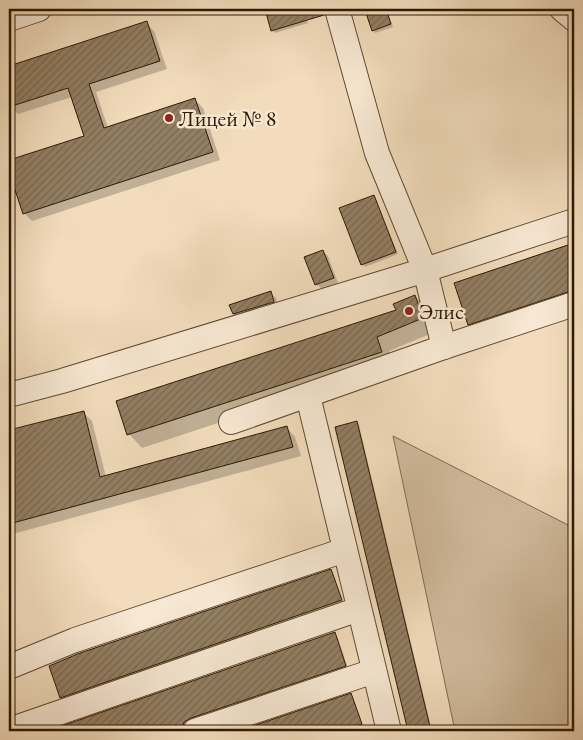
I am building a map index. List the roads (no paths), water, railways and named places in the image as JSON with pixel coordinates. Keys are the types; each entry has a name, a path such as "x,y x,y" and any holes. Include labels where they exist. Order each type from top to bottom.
{"lane":[{"path":"9,19 39,9"},
{"path":"337,9 377,153 425,270 444,347"},
{"path":"562,9 574,19"},
{"path":"9,395 62,381 425,270 574,221"},
{"path":"231,422 444,347 574,304"},
{"path":"308,396 389,731"},
{"path":"9,667 75,640 345,550"},
{"path":"9,730 359,608"},
{"path":"195,731 374,671"}],"place":[{"name":"Лицей № 8","path":"169,118"},
{"name":"Элис","path":"409,311"}]}
